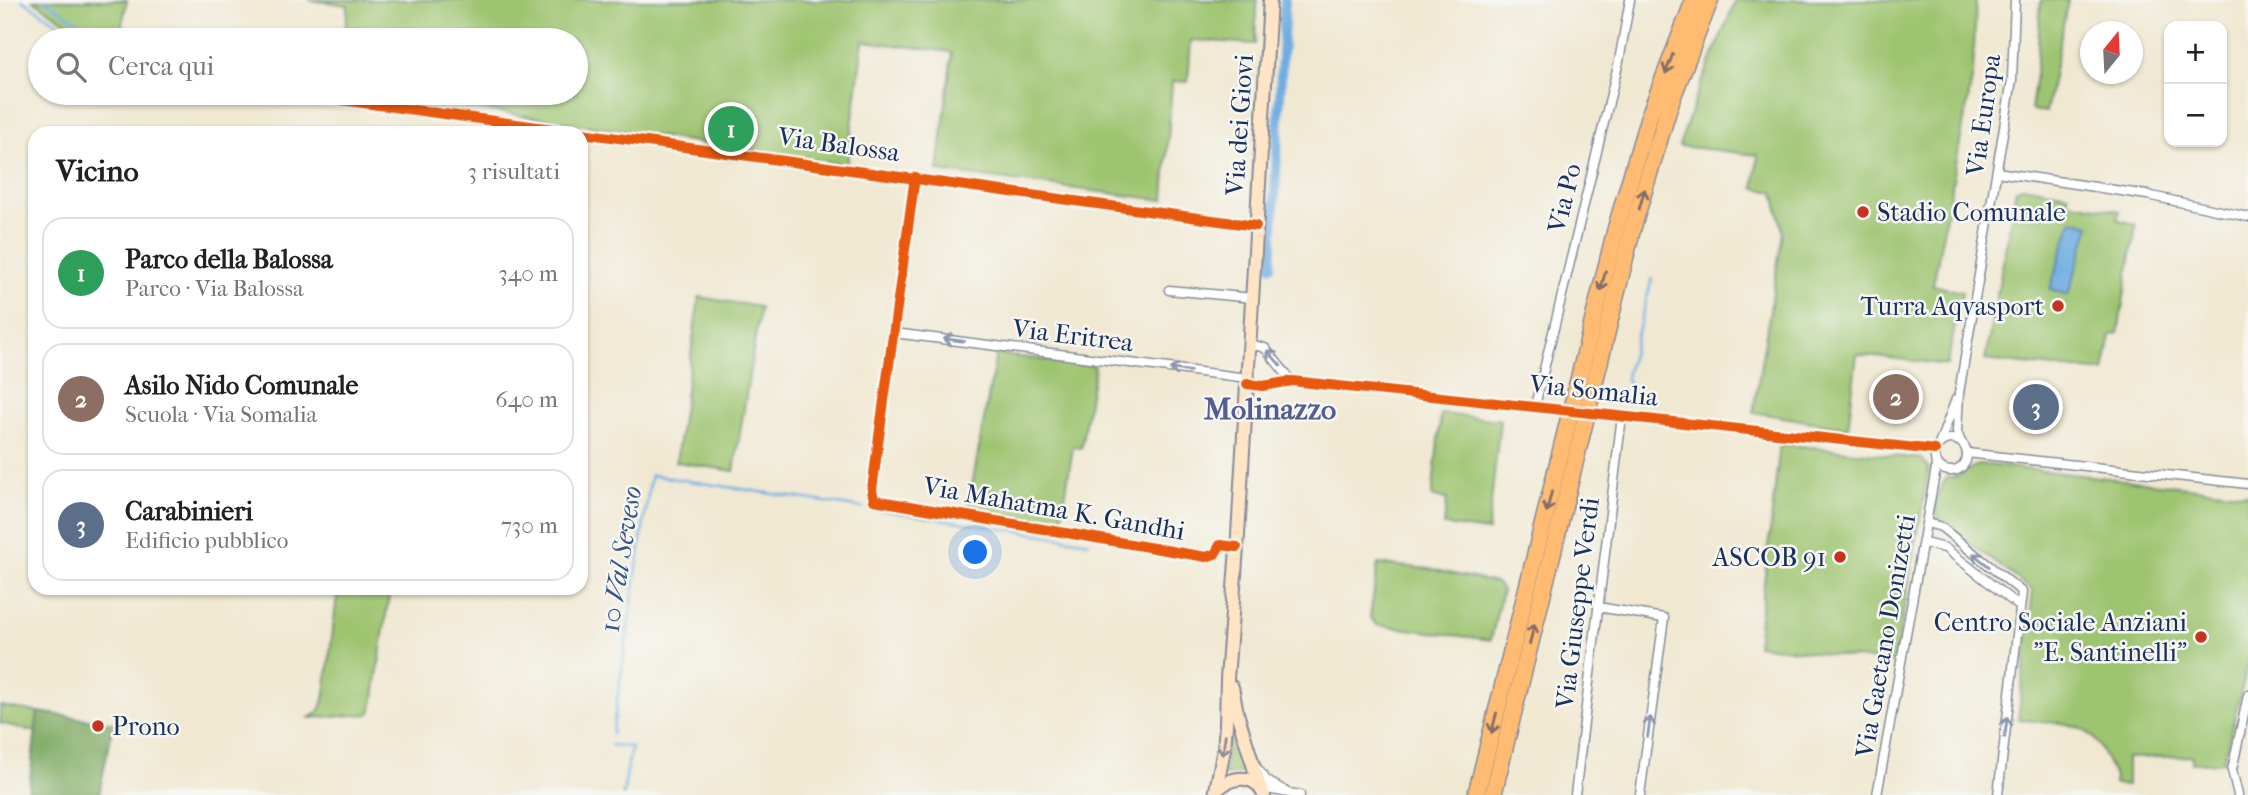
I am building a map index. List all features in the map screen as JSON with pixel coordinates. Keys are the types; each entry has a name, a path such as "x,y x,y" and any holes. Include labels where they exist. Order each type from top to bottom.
{"highway":[{"path":"1476,795 1616,228 1648,119 1694,0"},
{"path":"1493,795 1632,230 1671,101 1710,0"}],"main road":[{"name":"Via dei Giovi","path":"1215,793 1224,749 1270,0"},
{"name":"Via dei Giovi","path":"1228,652 1233,697 1262,790"},
{"path":"1215,793 1222,785 1234,779 1248,780 1262,790"}],"street":[{"name":"Via Po","path":"1535,406 1619,61 1630,0"},
{"name":"Via Europa","path":"1961,442 1957,432 1959,393 2012,80 2017,3"},
{"name":"Via Balossa","path":"380,105 536,126"},
{"name":"Via Balossa","path":"588,133 1256,226"},
{"path":"1997,172 2147,195 2248,217"},
{"path":"894,333 915,177"},
{"path":"1169,290 1252,298"},
{"name":"Via Eritrea","path":"894,333 1247,381"},
{"name":"Via Mahatma K. Gandhi","path":"894,333 872,490 874,500 1206,557 1215,554 1220,545 1237,547"},
{"path":"1250,344 1265,348 1292,381"},
{"name":"Via Somalia","path":"1247,381 1263,387 1292,381 1936,451"},
{"name":"Via Europa","path":"1936,451 1959,393"},
{"name":"Via Giuseppe Verdi","path":"1575,795 1622,416"},
{"path":"1949,439 1961,442 1967,453 1963,466 1952,471 1941,468 1936,451 1949,439"},
{"name":"Via Gaetano Donizetti","path":"1877,795 1924,543 1936,451"},
{"path":"1967,453 2248,484"},
{"name":"Via Gaetano Donizetti","path":"1933,484 1940,476 1952,471"},
{"path":"1927,523 1941,527 2022,592 1998,795"},
{"path":"1924,543 1945,548 2020,607"},
{"path":"1598,607 1664,618 1640,795"},
{"path":"2238,795 2232,770 2248,695"},
{"path":"1255,766 1267,781 1287,792"},
{"path":"1262,790 1300,795"}],"green space":[{"path":"33,0 127,0 121,28 75,28"},
{"path":"309,0 1257,0 1255,44 1191,40 1188,82 1172,81 1164,200 938,171 952,52 863,41 847,165 452,105 588,105 588,28 345,28 348,5"},
{"name":"Stadio Comunale","path":"1736,0 1976,0 1973,74 1933,285 1962,292 1947,365 1857,354 1848,428 1753,412 1783,232 1774,192 1754,188 1758,155 1679,146"},
{"path":"2041,0 2068,0 2046,112 2031,110"},
{"name":"Turra Aqvasport","path":"2023,186 2068,194 2067,202 2120,211 2117,219 2136,225 2118,333 2111,335 2104,372 1985,360 2016,190"},
{"path":"699,297 760,307 734,471 676,462"},
{"path":"996,354 1095,366 1081,448 1073,447 1061,522 968,508"},
{"path":"1441,414 1500,420 1488,531 1444,525 1447,499 1432,497"},
{"name":"ASCOB 91","path":"1780,444 1922,459 1929,469 1894,663 1757,645"},
{"path":"1981,464 2248,494 2248,664 2223,762 2192,763 2192,756 2127,758 2127,785 2114,784 2115,778 2097,742 2082,729 2061,723 2018,720 2033,591 1942,522 1936,512 1938,494 1947,478"},
{"path":"1378,564 1430,569 1496,583 1502,590 1491,640 1377,625 1370,617"},
{"path":"337,595 389,595 373,704 369,714 308,718 318,712 324,698"},
{"path":"0,706 38,712 36,732 0,723"},
{"path":"38,712 113,723 99,795 28,795"},
{"path":"1234,723 1253,775 1247,772 1223,775 1231,725"}],"water":[{"path":"2072,220 2090,225 2068,295 2050,289"}],"waterway":[{"path":"22,0 66,28"},
{"path":"44,0 89,28"},
{"path":"1271,266 1285,0"},
{"path":"1631,390 1626,377 1652,279"},
{"name":"10 Val Seveso","path":"612,735 651,475 863,508"},
{"name":"10 Val Seveso","path":"874,509 1089,542"},
{"name":"10 Val Seveso","path":"611,745 631,747 623,795"}],"cycle path":[{"path":"378,105 530,126"},
{"path":"588,134 1256,226"},
{"path":"915,177 872,490 874,500 1206,557 1215,554 1220,545 1237,547"},
{"path":"1247,384 1263,386 1292,381 1935,450"}],"place":[{"name":"Parco della Balossa","path":"731,129"},
{"name":"Stadio Comunale","path":"1863,212"},
{"name":"Turra Aqvasport","path":"2058,306"},
{"name":"Asilo Nido Comunale","path":"1896,397"},
{"name":"Carabinieri","path":"2036,407"},
{"name":"ASCOB 91","path":"1840,557"},
{"name":"Centro Sociale Anziani \"E. Santinelli\"","path":"2201,637"},
{"name":"Prono","path":"98,726"}],"district":[{"name":"Molinazzo","path":"1270,409"}]}
